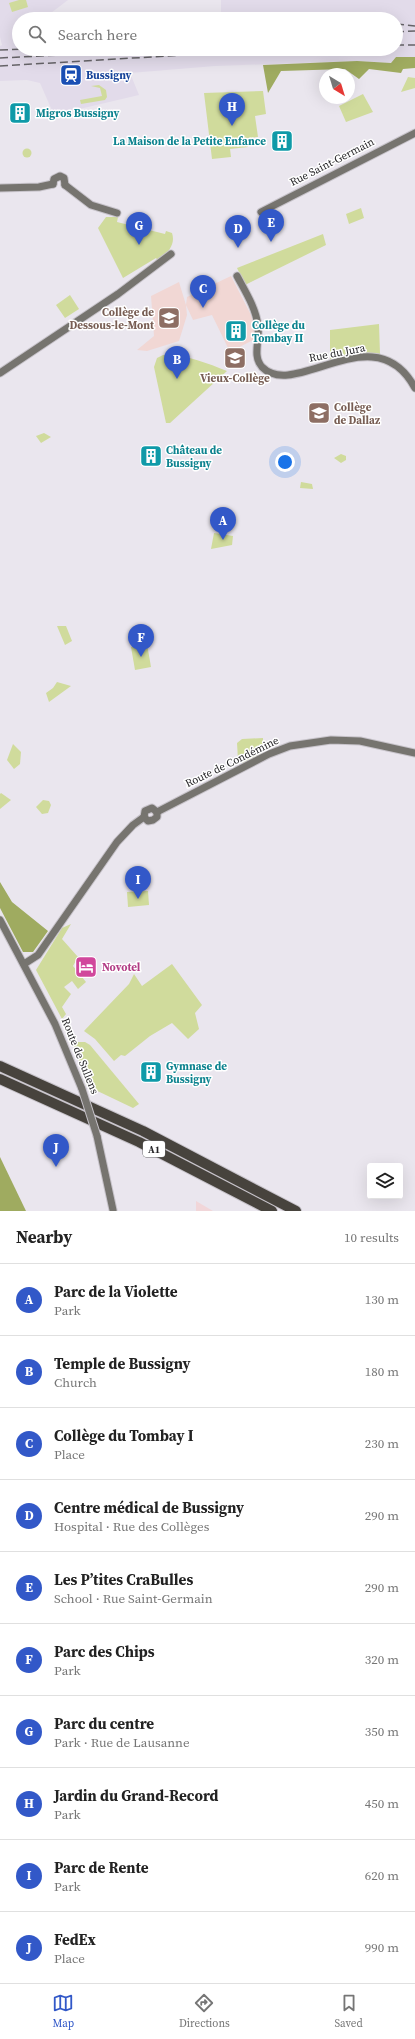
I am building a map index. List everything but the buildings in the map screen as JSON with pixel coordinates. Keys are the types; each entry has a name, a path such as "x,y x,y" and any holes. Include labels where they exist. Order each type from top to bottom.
{"highway":[{"name":"A1","path":"0,1066 143,1131 296,1211"},
{"name":"A1","path":"0,1079 139,1142 272,1211"},
{"path":"237,1192 262,1211"}],"street":[{"name":"Rue Saint-Germain","path":"260,212 415,133"},
{"path":"53,184 54,179 60,176 64,178 64,185"},
{"path":"53,184 58,188 64,185"},
{"path":"0,188 39,188 53,184"},
{"path":"64,185 91,205 117,213"},
{"path":"0,373 118,294 162,263 171,254"},
{"name":"Rue du Jura","path":"237,276 252,306 257,322 257,359 267,372 275,375 286,375 352,359 376,356 388,359 395,363 408,375 415,388"},
{"name":"Route de Condémine","path":"24,964 38,955 117,842 133,825 144,817 148,821 154,820 157,817 157,812 269,754 290,746 310,742 346,741 360,742 415,753"},
{"name":"Route de Sullens","path":"0,920 56,1024 82,1089 97,1136 114,1211"}],"shaded area":[{"path":"0,0 68,0 52,12 12,12 12,56 403,56 403,12 221,12 221,0 415,0 415,57 396,57 391,63 357,61 215,66 130,73 139,95 54,115 40,83 27,80 0,81 0,46 2,45 0,37"},
{"path":"231,276 251,315 255,328 253,340 230,352 212,315 193,320 186,305 187,297"},
{"name":"Collège de Dessous-le-Mont","path":"179,282 186,305 187,315 179,341 147,351 137,350 154,336 151,296"},
{"path":"196,1201 213,1211 196,1211"}],"green space":[{"path":"19,0 26,0 28,7 12,12 9,3"},
{"path":"396,57 415,57 415,68 403,69 401,73 369,69 359,79 355,76 355,68 319,68 319,70 281,71 268,93 263,65 357,61 391,63"},
{"path":"408,77 415,78 415,88 401,92"},
{"path":"99,85 106,90 107,97 105,100 81,104 80,100 102,96 100,88 91,86"},
{"path":"263,91 266,114 255,116 258,137 247,138 248,147 230,149 231,157 212,159 204,93"},
{"path":"363,94 373,112 346,122 339,106 343,104 355,104 355,98"},
{"path":"27,148 32,153 27,158 22,153"},
{"path":"361,208 364,218 349,224 346,214"},
{"path":"106,217 118,217 117,222 165,234 166,231 172,233 172,245 165,255 158,261 156,258 123,278 98,228"},
{"path":"323,234 326,245 245,285 237,268"},
{"path":"70,295 79,309 65,318 56,305"},
{"path":"379,324 380,354 374,353 330,359 330,330"},
{"path":"163,355 179,356 204,362 227,371 170,423 166,423 154,367 157,358"},
{"path":"44,433 51,437 41,443 36,436"},
{"path":"341,454 346,456 346,460 341,463 334,458"},
{"path":"301,482 312,484 313,489 300,488"},
{"path":"214,533 233,536 232,545 211,549"},
{"path":"57,626 66,626 72,641 65,645"},
{"path":"147,644 151,667 135,670 131,647"},
{"path":"57,682 71,686 49,702 46,693 53,688"},
{"path":"263,738 263,753 243,763 238,760 237,743 242,739"},
{"path":"13,744 21,752 20,764 14,769 7,760"},
{"path":"1,793 11,800 0,809 0,794"},
{"path":"43,800 49,801 51,805 48,813 42,814 36,807"},
{"path":"0,882 12,902 48,931 33,952 23,952 0,908"},
{"path":"148,891 149,905 128,907 127,892"},
{"path":"71,924 62,939 78,957 73,966 86,982 78,989 72,981 64,987 71,994 62,1007 66,1014 62,1019 36,970 62,928"},
{"path":"172,964 202,1005 195,1013 199,1029 188,1039 172,1023 150,1036 125,1056 121,1055 114,1061 95,1039 84,1031 129,984 134,974 142,986"},
{"path":"73,1042 85,1042 90,1045 139,1104 133,1108 87,1086"},
{"path":"0,1157 26,1211 0,1211"}],"railway":[{"path":"403,25 415,26"},
{"path":"403,32 415,31"},
{"path":"403,45 415,45"},
{"path":"0,50 12,50"},
{"path":"0,58 40,56"},
{"path":"0,66 167,56"}],"place":[{"name":"Bussigny","path":"71,75"},
{"name":"Migros Bussigny","path":"20,113"},
{"name":"Jardin du Grand-Record","path":"232,126"},
{"name":"La Maison de la Petite Enfance","path":"282,141"},
{"name":"Les P’tites CraBulles","path":"271,242"},
{"name":"Parc du centre","path":"139,245"},
{"name":"Centre médical de Bussigny","path":"238,248"},
{"name":"Collège du Tombay I","path":"203,308"},
{"name":"Collège de Dessous-le-Mont","path":"169,318"},
{"name":"Collège du Tombay II","path":"236,331"},
{"name":"Vieux-Collège","path":"235,358"},
{"name":"Temple de Bussigny","path":"177,379"},
{"name":"Collège de Dallaz","path":"319,413"},
{"name":"Château de Bussigny","path":"151,456"},
{"name":"Parc de la Violette","path":"223,540"},
{"name":"Parc des Chips","path":"141,657"},
{"name":"Parc de Rente","path":"138,899"},
{"name":"Novotel","path":"86,967"},
{"name":"Gymnase de Bussigny","path":"151,1072"},
{"name":"FedEx","path":"56,1167"}]}
